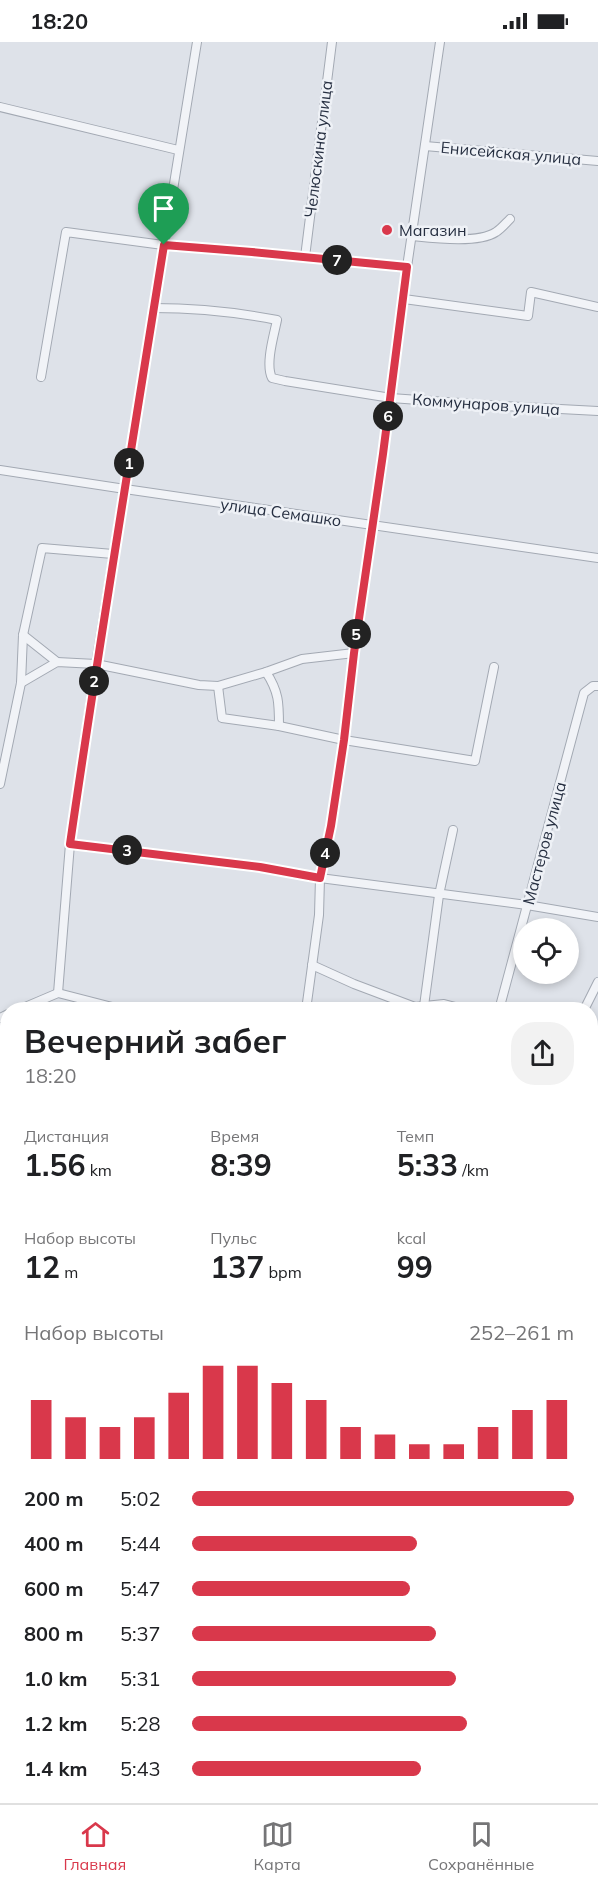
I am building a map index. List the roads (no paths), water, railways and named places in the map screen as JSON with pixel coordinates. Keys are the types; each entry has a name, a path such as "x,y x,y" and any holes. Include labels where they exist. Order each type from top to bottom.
{"street":[{"path":"57,993 70,844 96,664 197,42"},
{"name":"Челюскина улица","path":"305,257 332,42"},
{"path":"307,1002 319,915 320,878 331,826 344,740 407,267 440,42"},
{"path":"0,107 178,150"},
{"name":"Енисейская улица","path":"425,146 598,161"},
{"path":"412,236 453,240 490,235 497,232 510,219"},
{"path":"41,377 66,232 164,245 407,267"},
{"path":"404,299 528,316 531,292 598,308"},
{"name":"Коммунаров улица","path":"153,308 207,309 277,320 270,352 272,378 391,398 598,411"},
{"name":"улица Семашко","path":"0,470 598,558"},
{"path":"0,784 21,683 23,635 42,548 113,554"},
{"path":"23,635 57,662"},
{"path":"21,683 57,662 96,664 200,685 218,686 302,659 354,653"},
{"path":"218,686 222,717 475,761 494,667"},
{"path":"266,672 275,686 279,700 279,726"},
{"name":"Мастеров улица","path":"501,1002 584,693 593,686 598,686"},
{"path":"425,1002 439,895 453,830"},
{"path":"70,844 260,867 320,878 598,917"},
{"path":"312,965 402,1002"},
{"path":"588,1002 598,982"},
{"path":"36,1002 57,993 92,1002"}],"place":[{"name":"Магазин","path":"387,230"}]}
